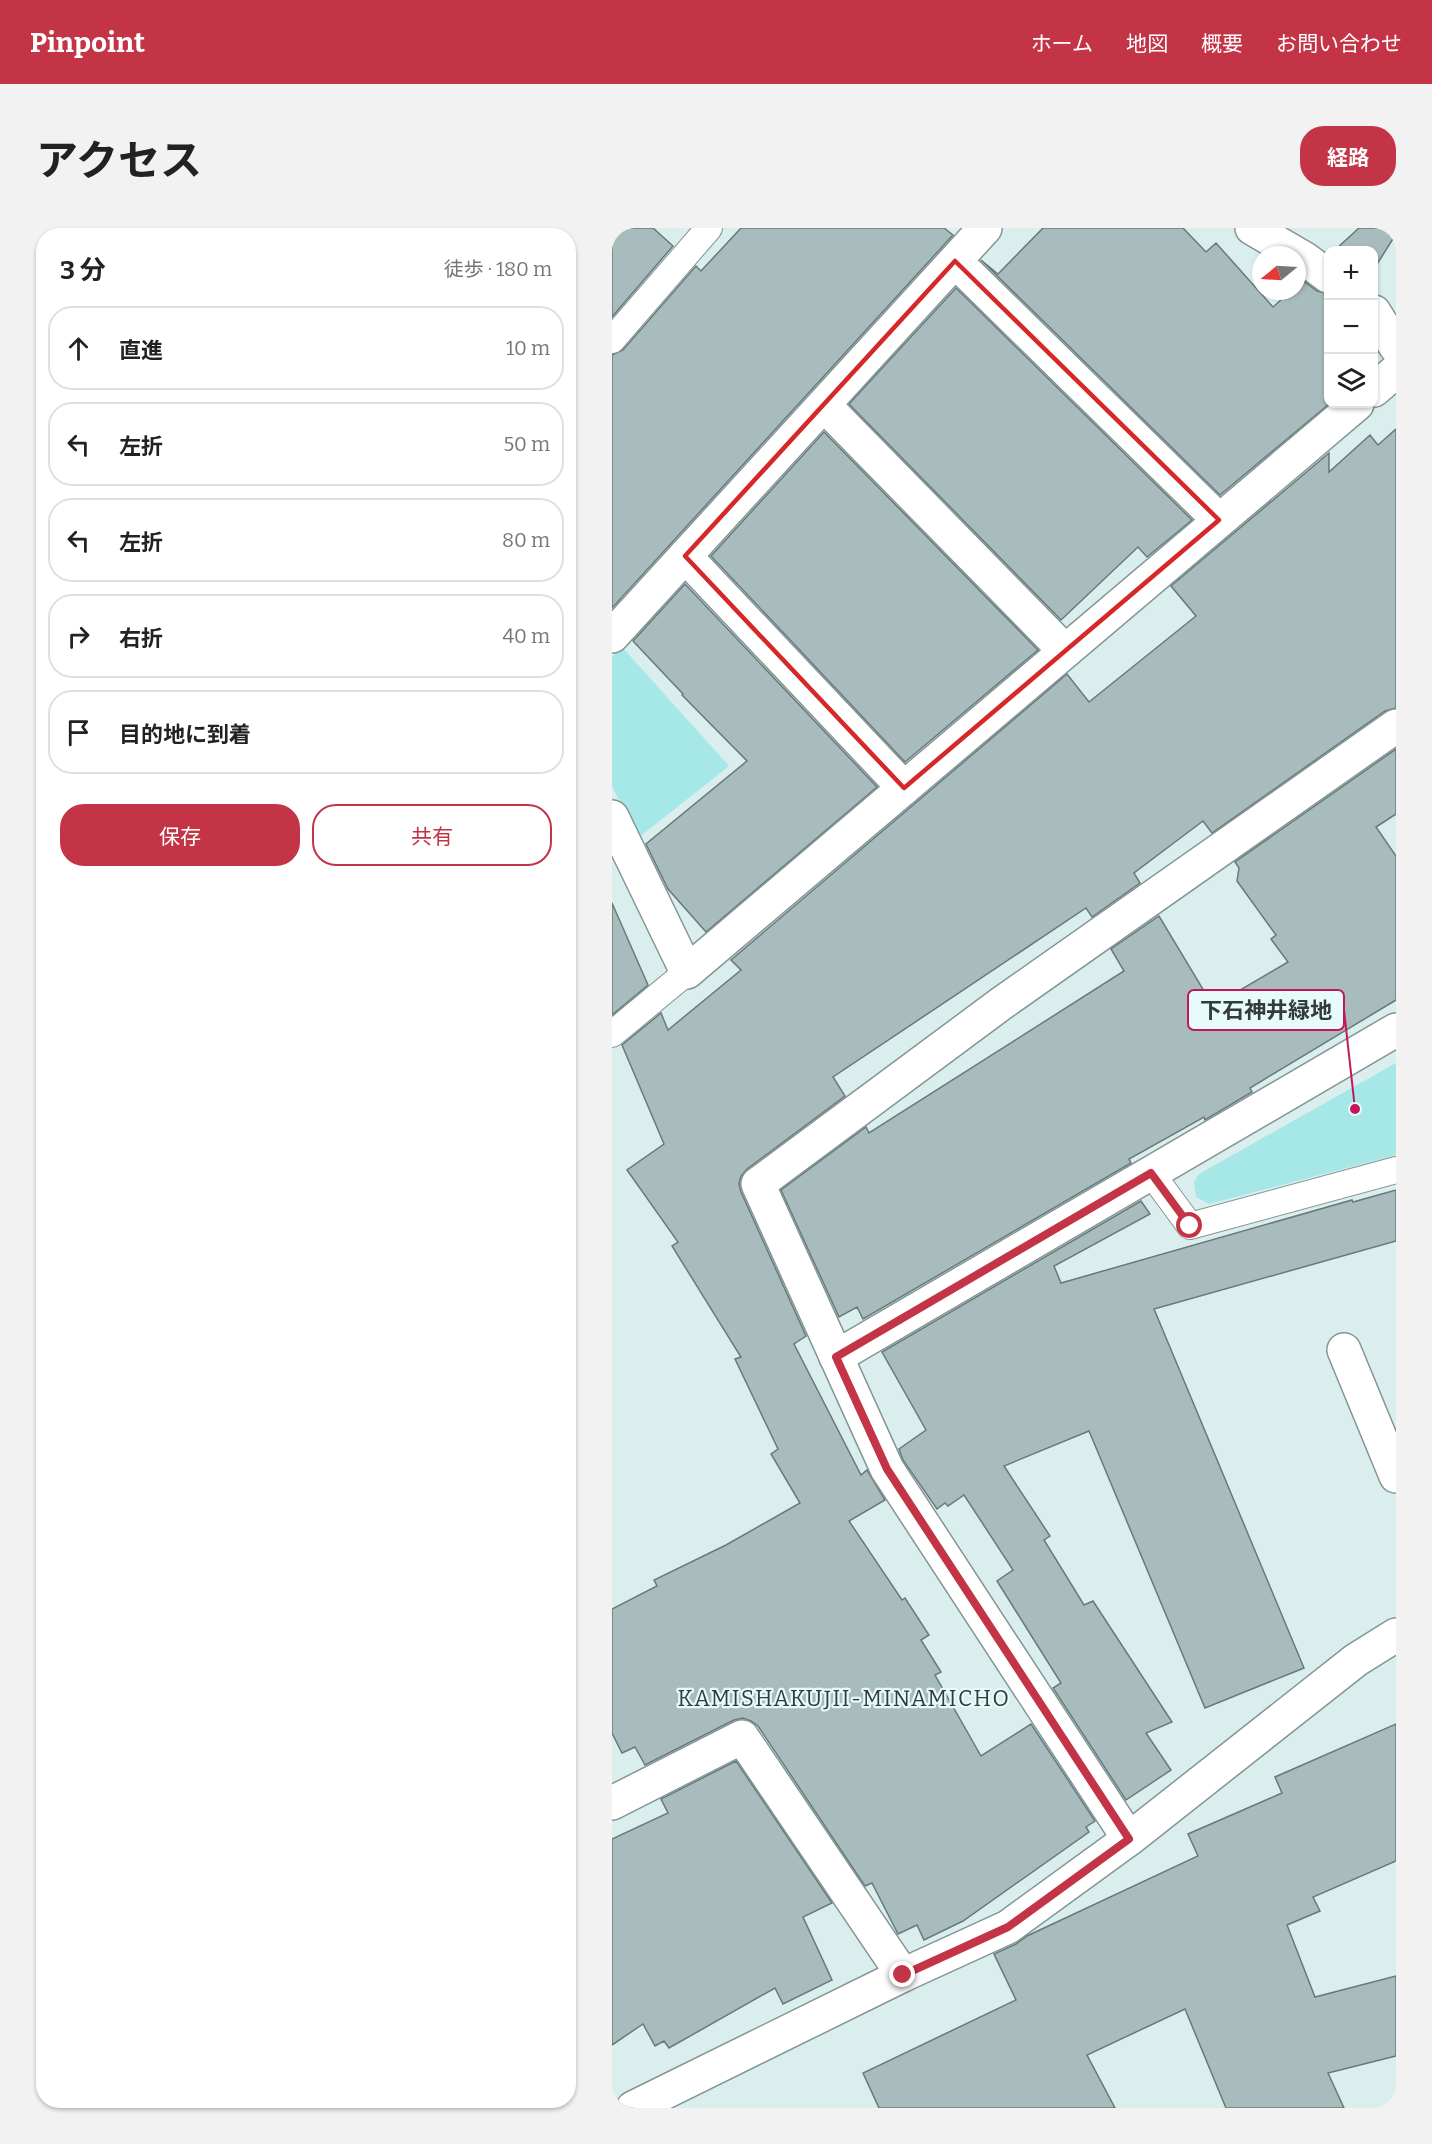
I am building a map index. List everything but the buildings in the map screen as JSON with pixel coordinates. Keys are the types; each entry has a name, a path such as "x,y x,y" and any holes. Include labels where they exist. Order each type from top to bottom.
{"street":[{"path":"612,636 985,228"},
{"path":"1252,228 1324,272"},
{"path":"955,261 1219,520"},
{"path":"1378,318 1396,347"},
{"path":"1378,387 1396,371"},
{"path":"824,405 1065,651"},
{"path":"612,817 687,972 1352,408"},
{"path":"685,556 904,788"},
{"path":"1129,1839 887,1469 758,1184 1002,1003 1396,726"},
{"path":"836,1357 1396,1030"},
{"path":"1344,1350 1396,1476"},
{"path":"633,2108 903,1975 1008,1927 1129,1839 1356,1660 1396,1635"},
{"path":"612,1803 742,1737 903,1975"}],"lane":[{"path":"612,340 709,228"},
{"path":"612,1034 687,972"},
{"path":"1151,1173 1190,1226 1396,1170"}],"highlighted area":[{"path":"955,261 1219,520 904,788 685,556"}],"shaded area":[{"path":"622,647 729,766 638,838 612,786 612,657"},
{"path":"1396,1063 1396,1155 1209,1204 1196,1197 1194,1182 1199,1174"}],"place":[{"name":"下石神井緑地","path":"1355,1109"}],"district":[{"name":"KAMISHAKUJII-MINAMICHO","path":"844,1698"}],"route":[{"path":"903,1975 1008,1927 1129,1839 887,1469 836,1357 1151,1173 1190,1226"}]}
